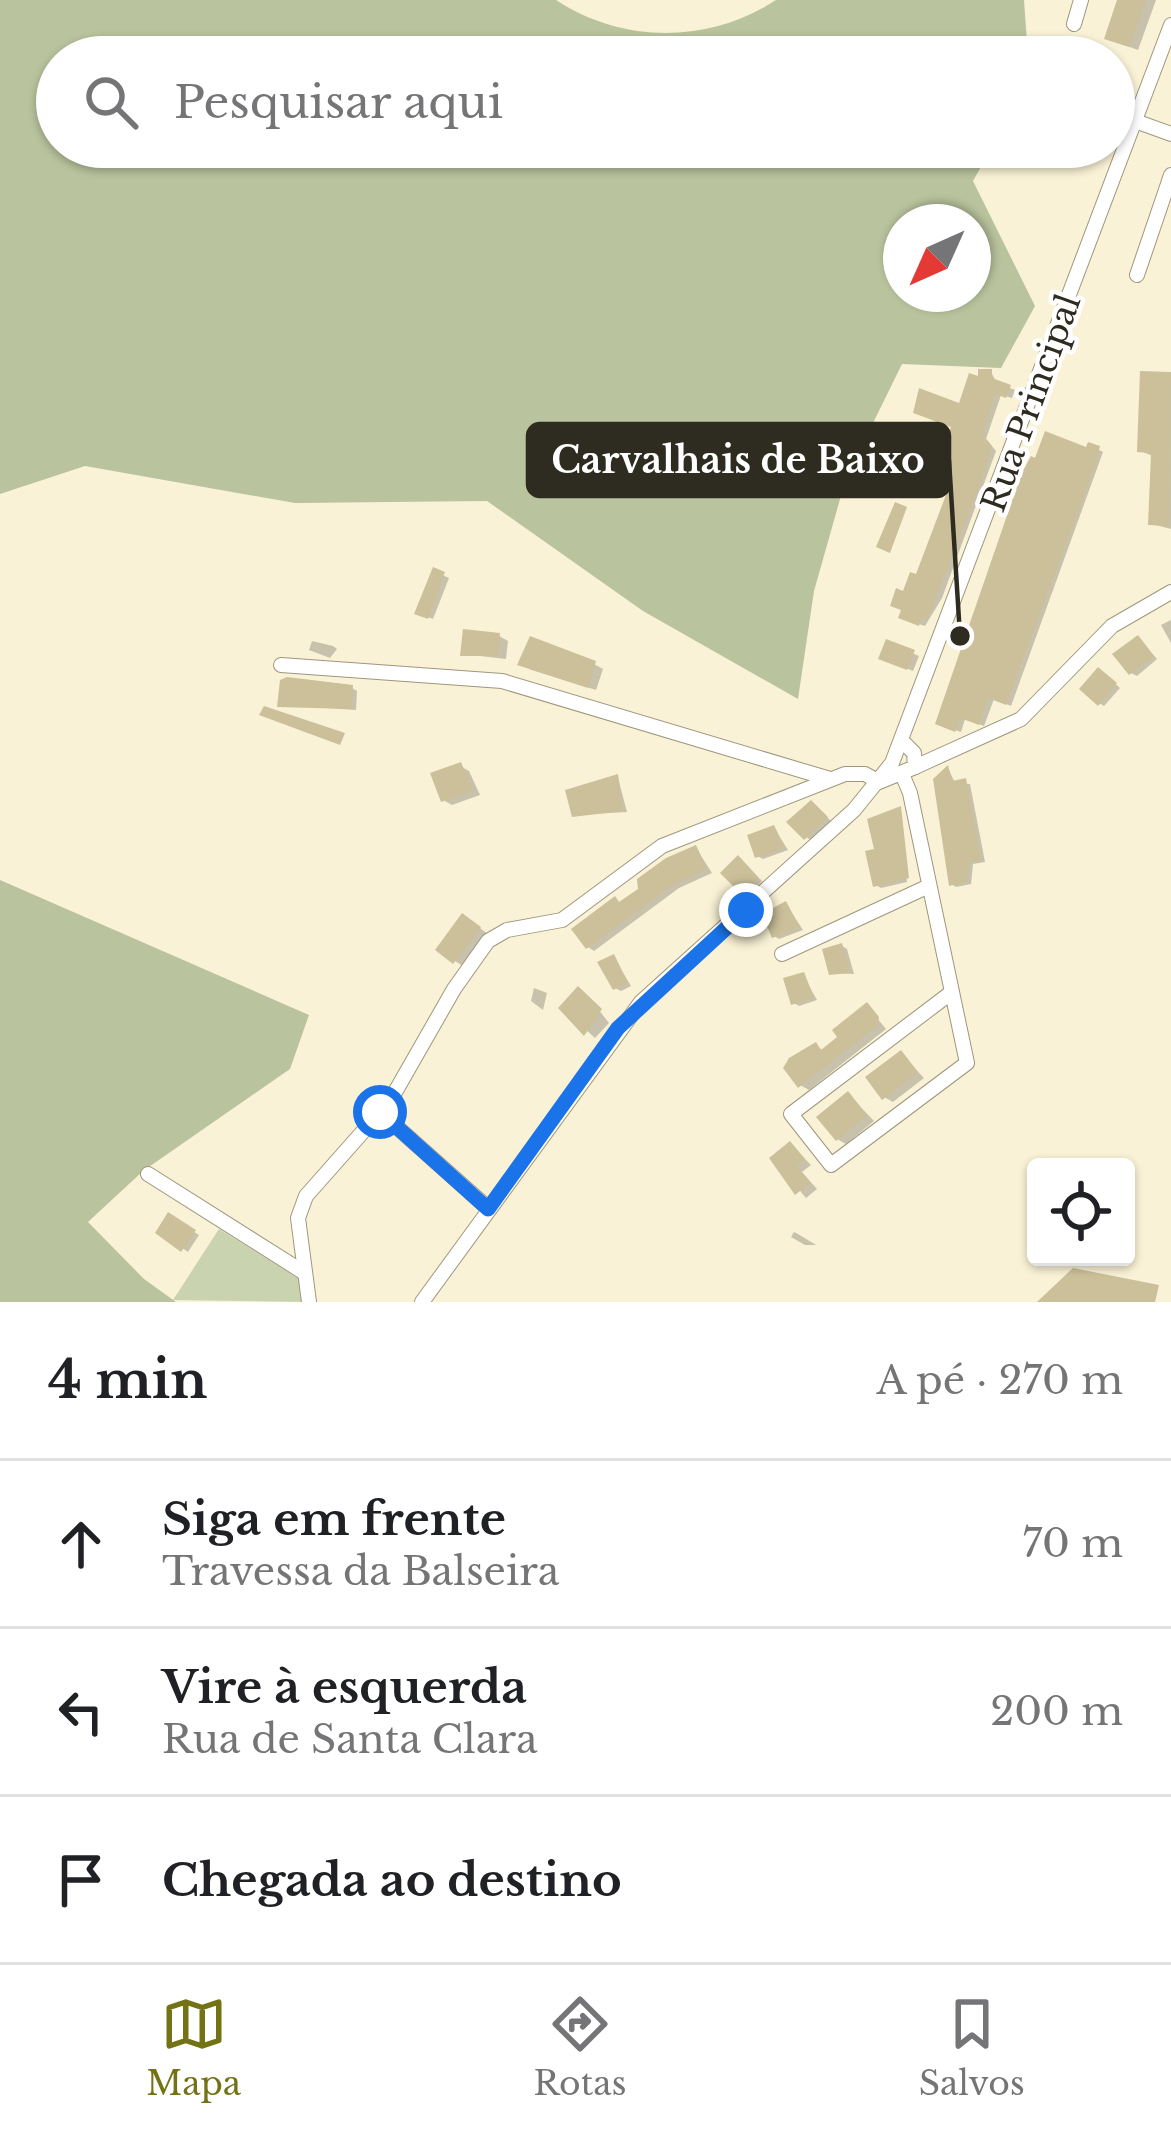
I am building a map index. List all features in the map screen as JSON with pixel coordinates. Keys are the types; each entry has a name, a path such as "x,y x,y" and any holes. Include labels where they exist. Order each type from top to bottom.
{"street":[{"path":"1074,24 1081,0"},
{"name":"Rua Principal","path":"1135,121 1171,25"},
{"path":"1135,121 1171,134"},
{"name":"Rua Principal","path":"881,780 903,742 1117,168"},
{"path":"1137,275 1171,175"},
{"path":"422,1302 641,1002 793,868 881,780 1021,719 1112,626 1171,592"},
{"path":"281,665 502,681 830,779"},
{"path":"903,742 914,753 908,771 967,1063 831,1165 791,1114 952,992"},
{"path":"309,1302 298,1218 306,1196 380,1112 488,941 507,930 562,920 662,846 753,815 830,779 859,773 881,780"},
{"path":"782,954 929,886"},
{"path":"380,1112 488,1209"},
{"path":"148,1174 302,1271"}],"green space":[{"path":"0,0 556,0 609,25 666,33 723,25 776,0 1024,0 1027,36 36,36 36,168 980,168 973,181 984,204 883,204 883,312 991,312 991,217 1035,306 1001,368 902,364 846,478 814,591 798,699 643,611 487,501 295,503 85,466 0,494"},
{"path":"0,880 309,1015 290,1069 143,1171 88,1222 144,1279 176,1302 0,1302"},
{"path":"219,1229 301,1280 306,1302 173,1300"}],"building":[{"path":"1117,0 1146,0 1133,36 1105,36"},
{"path":"978,369 992,369 992,378 1011,385 1006,398 995,394 982,434 992,446 981,481 927,620 922,617 919,626 898,618 901,610 890,606 896,588 903,591 910,572 916,574 949,487 933,482 951,427 913,413 919,388 959,403 969,373 978,376"},
{"path":"1140,371 1171,372 1170,526 1148,525 1151,453 1137,452"},
{"path":"1045,431 1086,447 1088,442 1100,446 1096,463 1006,705 988,698 979,725 960,718 955,732 935,724 1022,472 1031,456 1035,458"},
{"path":"895,502 907,507 890,553 876,547"},
{"path":"433,567 445,572 428,619 414,614"},
{"path":"463,629 500,633 498,656 460,656"},
{"path":"1138,635 1154,656 1129,675 1112,654"},
{"path":"530,636 596,661 588,688 517,665"},
{"path":"886,639 915,650 907,670 878,659"},
{"path":"1098,667 1117,683 1098,706 1079,689"},
{"path":"280,680 353,685 351,709 277,707"},
{"path":"264,706 345,733 340,745 259,715"},
{"path":"461,762 473,791 441,802 430,773"},
{"path":"948,765 952,781 966,778 981,860 969,862 967,882 949,886 933,779"},
{"path":"618,774 623,811 572,817 565,790"},
{"path":"811,800 828,817 804,840 786,822"},
{"path":"901,806 909,878 873,887 865,851 874,849 867,819"},
{"path":"774,825 785,848 755,858 747,835"},
{"path":"696,845 707,869 672,885 586,949 571,929 615,896 619,902 638,889 637,879 666,858"},
{"path":"738,855 758,877 741,894 720,873"},
{"path":"786,901 800,928 772,938 762,914"},
{"path":"462,913 481,927 453,964 435,950"},
{"path":"842,943 850,973 829,975 822,949"},
{"path":"614,954 628,983 613,990 597,962"},
{"path":"804,972 814,998 791,1005 783,978"},
{"path":"578,986 602,1009 584,1036 558,1008"},
{"path":"867,1002 879,1017 878,1025 798,1088 783,1068 789,1058 816,1042 821,1050 837,1037 832,1030"},
{"path":"901,1050 918,1072 882,1100 865,1077"},
{"path":"848,1091 867,1115 836,1141 816,1117"},
{"path":"790,1141 805,1159 796,1166 810,1183 795,1195 769,1158"},
{"path":"168,1212 196,1230 181,1252 155,1233"},
{"path":"1073,1268 1159,1285 1155,1302 1037,1302"}],"place":[{"name":"Carvalhais de Baixo","path":"960,636"}],"route":[{"path":"380,1112 488,1209 618,1028 746,910"}]}
